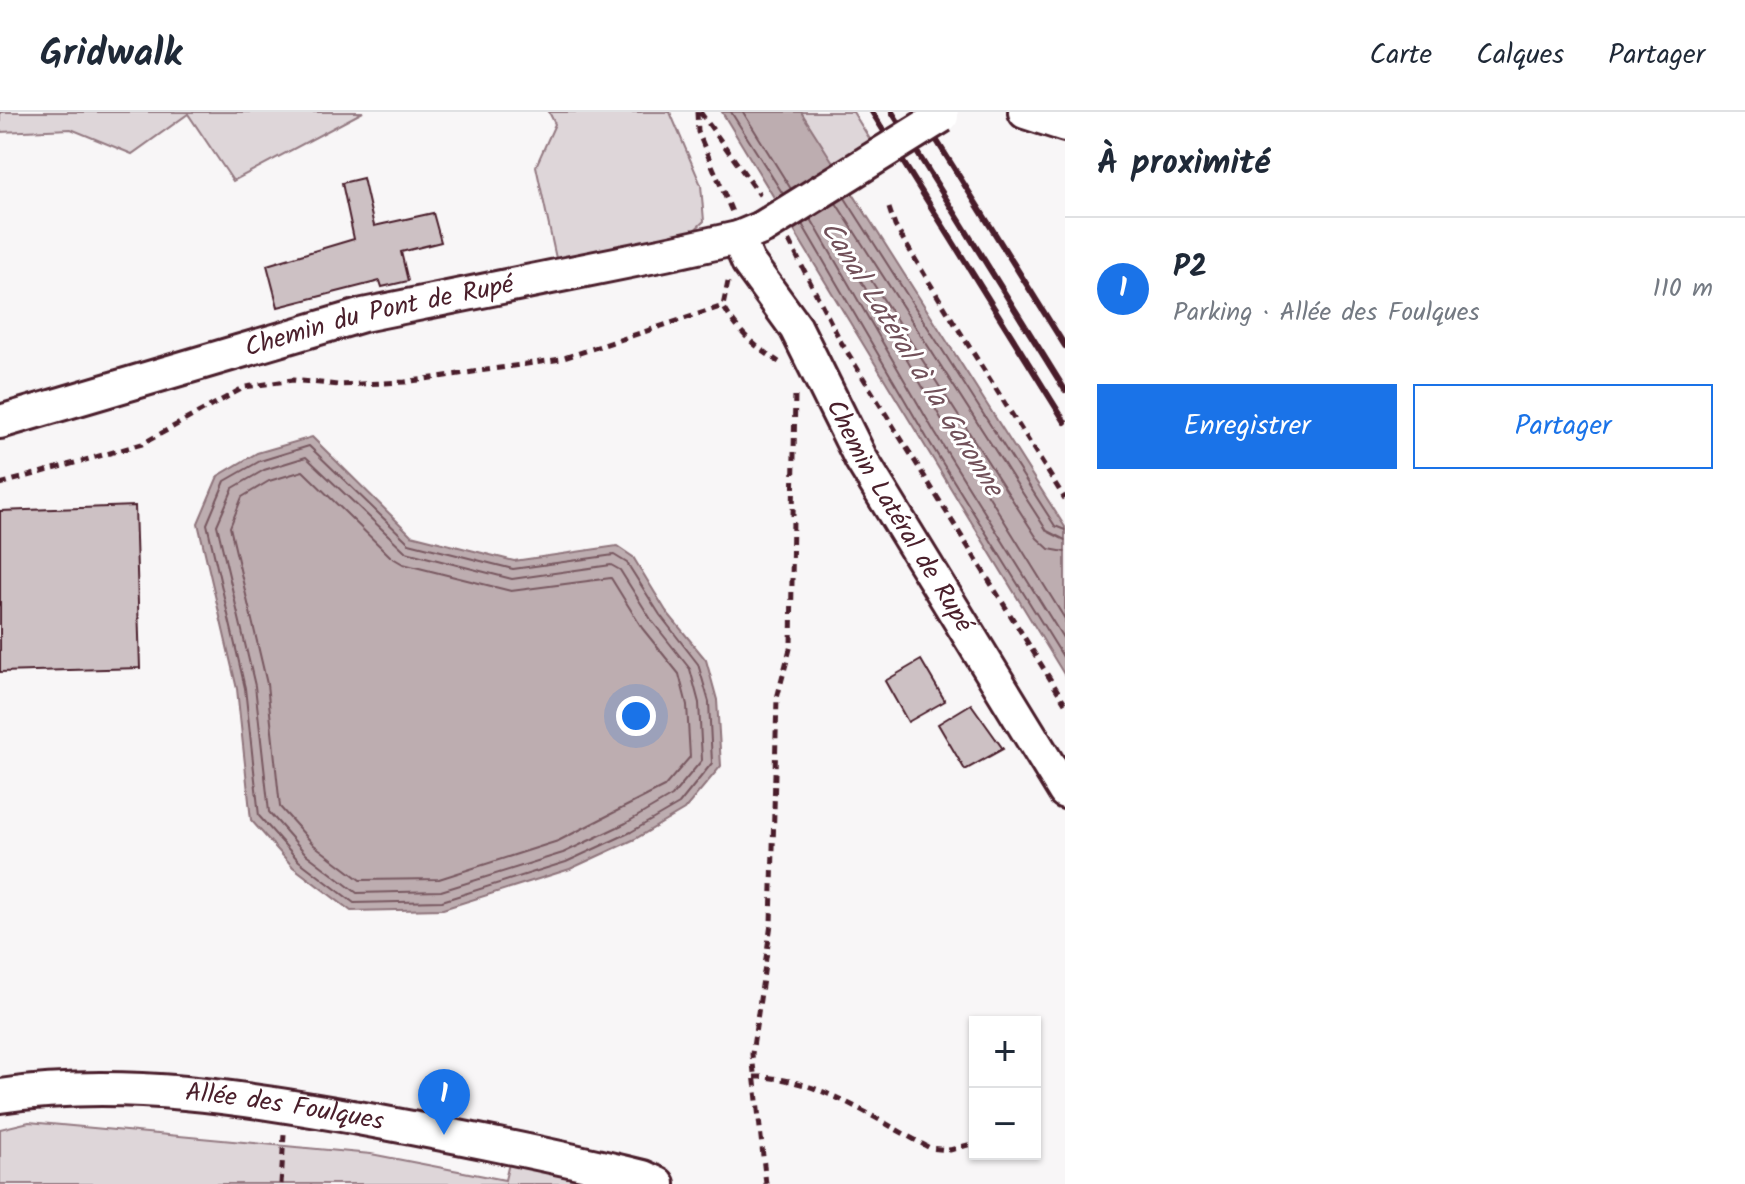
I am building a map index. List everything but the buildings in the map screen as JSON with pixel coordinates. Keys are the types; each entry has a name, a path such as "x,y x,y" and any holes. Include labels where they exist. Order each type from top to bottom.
{"street":[{"path":"1025,112 1065,125"},
{"path":"749,242 946,114"},
{"name":"Chemin du Pont de Rupé","path":"0,422 363,315 749,242"},
{"name":"Chemin Latéral de Rupé","path":"749,242 861,459 1065,792"},
{"name":"Allée des Foulques","path":"0,1096 40,1090 191,1092 286,1105 532,1150 643,1177 658,1184"}],"path":[{"path":"697,112 698,132 749,242 725,286 723,306 749,343 783,364"},
{"path":"889,208 895,226 932,288 1065,499"},
{"path":"0,484 142,444 172,430 211,402 245,387 293,380 364,386 561,359 723,306"},
{"path":"841,342 1065,703"},
{"path":"766,1184 752,1054 771,924 777,698 791,645 795,386"},
{"path":"754,1077 778,1077 810,1086 930,1148 950,1150 969,1145"},
{"path":"281,1184 286,1105"}],"shaded area":[{"path":"0,112 363,112 233,181 188,114 132,154 71,129 0,132"},
{"path":"549,112 670,112 701,185 704,221 687,237 557,263 536,166 555,124"},
{"path":"801,112 853,112 871,141 832,164"},
{"path":"29,1122 371,1154 505,1180 510,1159 612,1184 0,1184 0,1129"}],"water":[{"name":"Canal Latéral à la Garonne","path":"722,112 801,112 1065,527 1065,676"},
{"path":"312,437 411,535 514,561 617,546 633,557 666,611 706,660 717,700 721,766 684,810 635,839 570,869 443,909 351,911 293,867 251,820 237,689 198,523 218,476 257,453"}],"railway":[{"path":"872,112 1065,422"},
{"path":"892,112 1065,390"},
{"path":"919,112 1065,346"}],"place":[{"name":"P2","path":"444,1135"}]}
